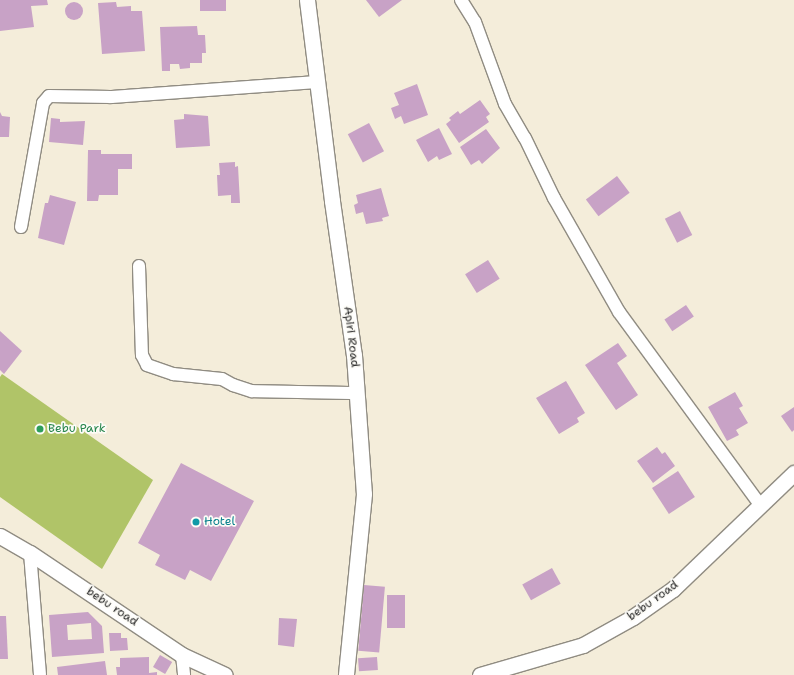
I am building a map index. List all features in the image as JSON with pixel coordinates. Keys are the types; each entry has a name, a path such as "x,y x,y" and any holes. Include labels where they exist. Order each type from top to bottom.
{"street":[{"name":"Apiri Road","path":"307,0 354,355 364,494 346,675"},
{"path":"461,0 474,22 506,104 526,138 554,198 619,312 761,506"},
{"path":"21,227 43,103 49,96 111,97 317,82"},
{"path":"139,266 142,355 147,365 173,374 222,379 233,385 252,391 357,392"},
{"name":"bebu road","path":"480,675 583,645 633,617 673,589 794,473"},
{"name":"bebu road","path":"0,536 30,553 182,655 225,675"},
{"path":"30,553 40,675"},
{"path":"182,655 184,675"}],"green space":[{"name":"Bebu Park","path":"2,374 153,480 102,569 0,497 0,377"}],"building":[{"path":"0,0 47,0 48,5 31,6 34,27 0,31"},
{"path":"200,0 226,0 226,11 200,11"},
{"path":"366,0 402,0 379,17"},
{"path":"70,2 78,2 83,7 81,18 78,20 70,20 65,15 65,7"},
{"path":"116,2 117,7 131,6 131,11 142,11 145,51 102,54 98,3"},
{"path":"197,26 198,35 205,35 206,53 202,53 202,63 190,63 190,68 180,69 179,64 170,64 170,71 162,71 160,27"},
{"path":"417,84 428,115 404,124 401,116 395,119 391,108 399,105 394,93"},
{"path":"480,100 490,114 486,117 489,122 459,143 446,124 451,120 449,118 458,111 460,114"},
{"path":"0,112 2,116 10,117 9,137 0,137"},
{"path":"184,114 208,116 210,146 176,148 174,120 184,119"},
{"path":"51,118 60,119 60,122 85,121 83,145 49,142"},
{"path":"369,123 384,151 363,163 348,134"},
{"path":"439,128 452,154 439,160 437,156 428,162 416,140"},
{"path":"486,129 500,148 482,164 479,160 471,165 460,147"},
{"path":"88,150 101,150 101,154 132,154 132,169 118,169 118,195 99,195 98,201 87,201"},
{"path":"235,162 235,167 238,166 240,203 231,203 231,195 218,196 217,175 220,175 219,163"},
{"path":"617,176 630,193 598,216 586,199"},
{"path":"381,188 389,216 382,218 383,221 366,224 363,212 356,214 354,205 358,203 356,195"},
{"path":"50,195 76,202 64,245 38,238 45,203 48,203"},
{"path":"680,211 692,235 677,243 665,219"},
{"path":"488,260 500,279 477,293 465,274"},
{"path":"686,305 694,317 672,331 664,320"},
{"path":"0,331 22,351 4,374 0,370"},
{"path":"618,343 627,356 617,363 638,395 616,410 585,365"},
{"path":"566,381 585,413 577,418 579,422 559,434 536,398"},
{"path":"735,392 743,406 739,408 748,423 736,430 739,435 727,441 708,407"},
{"path":"794,407 794,430 792,432 781,416"},
{"path":"657,447 662,454 665,452 675,466 653,483 637,461"},
{"name":"Hotel","path":"181,463 254,501 211,581 190,570 185,580 155,565 160,555 138,543"},
{"path":"678,471 695,497 669,514 652,488"},
{"path":"552,568 561,584 531,600 522,584"},
{"path":"364,585 385,587 379,653 358,651"},
{"path":"387,595 405,595 405,628 387,628"},
{"path":"88,612 102,626 104,653 52,657 49,615","holes":["91,623 92,639 68,640 67,625"]},
{"path":"0,616 6,616 8,659 0,659"},
{"path":"279,618 297,619 294,647 278,645"},
{"path":"109,633 121,633 121,638 127,638 128,650 110,651"},
{"path":"160,655 172,662 165,674 153,667"},
{"path":"149,657 149,673 157,672 157,675 117,675 116,667 120,667 120,658"},
{"path":"377,657 378,670 359,671 358,658"},
{"path":"105,661 107,675 58,675 57,667"}],"place":[{"name":"Bebu Park","path":"40,429"},
{"name":"Hotel","path":"196,522"}]}
